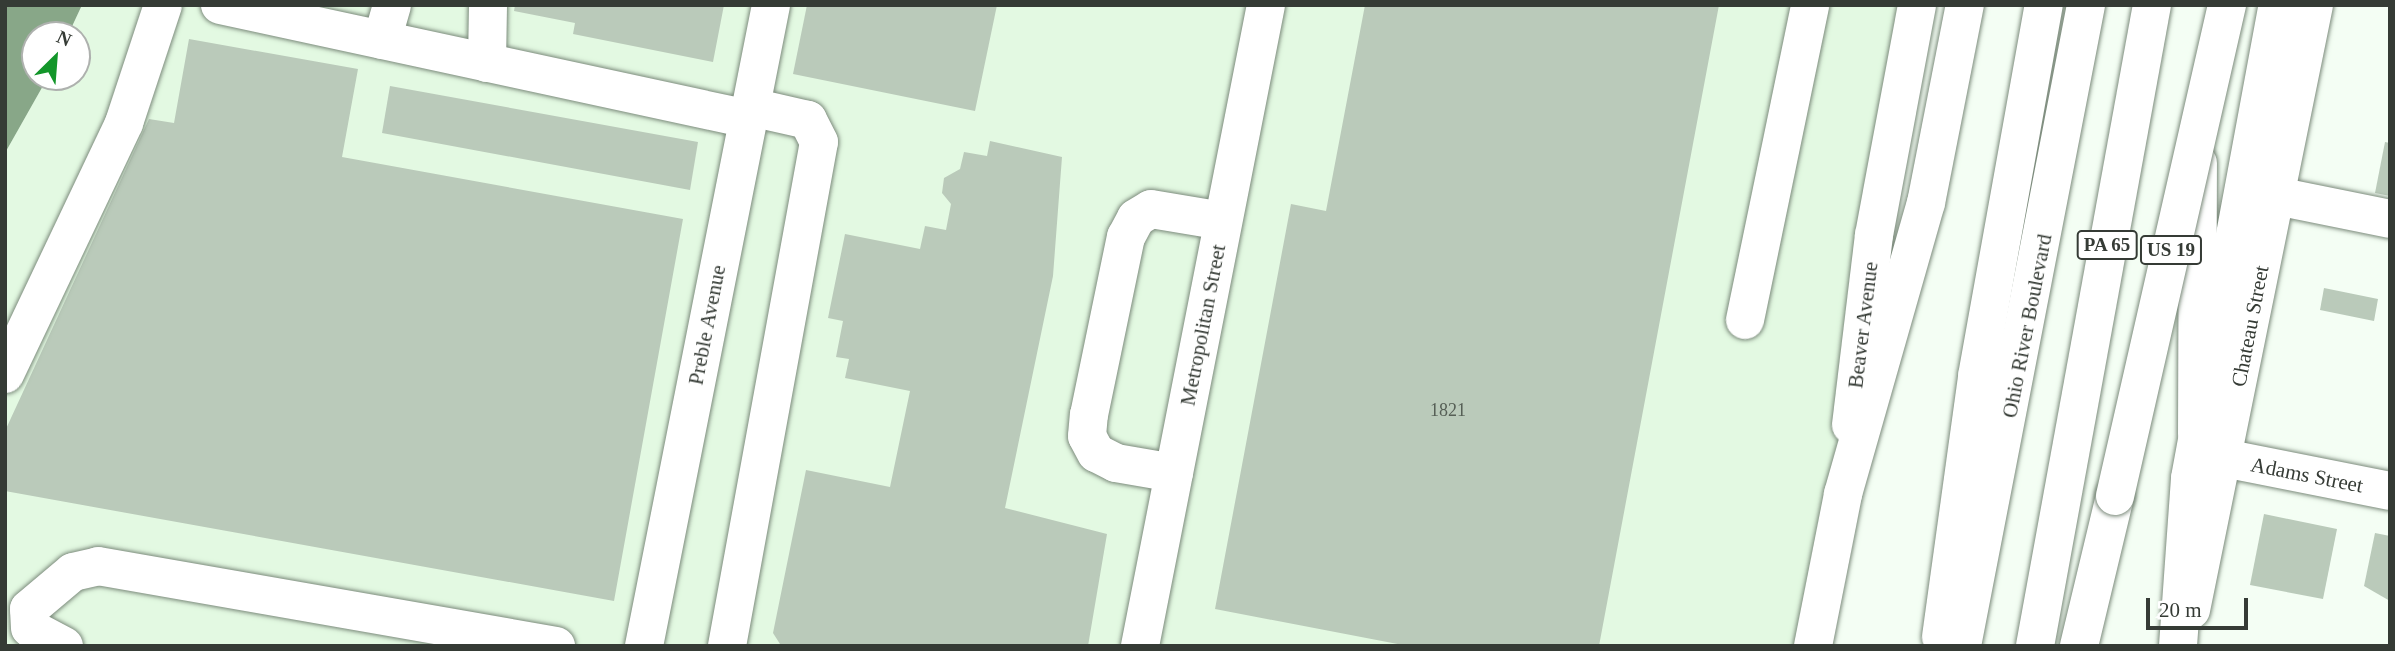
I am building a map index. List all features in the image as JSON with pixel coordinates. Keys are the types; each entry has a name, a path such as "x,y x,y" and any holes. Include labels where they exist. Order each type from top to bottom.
{"main road":[{"path":"5,374 124,123 163,5"},
{"path":"220,5 387,23 487,63 749,113 808,120 818,142 727,646"},
{"path":"487,63 488,5"},
{"name":"Preble Avenue","path":"644,646 771,5"},
{"name":"Metropolitan Street","path":"1140,646 1266,5"},
{"path":"1745,320 1810,5"},
{"name":"Beaver Avenue","path":"1813,646 1843,494 1874,235 1917,5"},
{"path":"1843,494 1916,240 1965,5"},
{"path":"1940,646 1981,470 2044,5"},
{"name":"Ohio River Boulevard","path":"1962,646 1981,470 2086,5"},
{"name":"PA 65","path":"2035,646 2152,5"},
{"path":"2209,5 2197,132 2210,446"},
{"name":"US 19","path":"2079,646 2227,5"},
{"path":"2180,646 2278,5"},
{"name":"Chateau Street","path":"2210,446 2276,196 2314,5"},
{"path":"2276,196 2390,219"},
{"path":"1174,473 1116,463 1096,453 1087,436 1089,415 1126,237 1136,218 1151,209 1223,221"},
{"name":"Adams Street","path":"2210,446 2390,491"},
{"path":"64,646 30,628 29,609 73,572 98,566 543,645"}],"shaded area":[{"path":"5,5 82,5 75,21 21,21 21,91 40,91 5,153"},
{"path":"82,5 1917,5 1813,646 5,646 5,153 40,91 91,91 91,21 75,21"}],"building":[{"path":"515,5 724,5 713,62 573,34 575,23 514,11"},
{"path":"807,5 997,5 975,111 793,74"},
{"path":"1365,5 1719,5 1599,646 1408,646 1215,609 1291,204 1326,211"},
{"path":"189,39 358,69 342,157 683,219 614,601 5,491 5,431 149,119 174,123"},
{"path":"390,86 698,142 690,190 382,133"},
{"path":"990,141 1062,157 1053,276 1005,508 1107,534 1088,646 780,644 773,633 806,470 890,487 910,391 845,378 849,359 836,357 843,321 828,318 845,234 920,249 925,226 946,230 951,204 942,193 944,178 960,169 964,152 987,156"},
{"path":"2385,142 2390,143 2390,196 2375,193"},
{"path":"2324,288 2378,299 2374,321 2320,310"},
{"path":"2264,514 2337,529 2323,599 2250,585"},
{"path":"2375,533 2390,536 2390,601 2364,586"}]}
